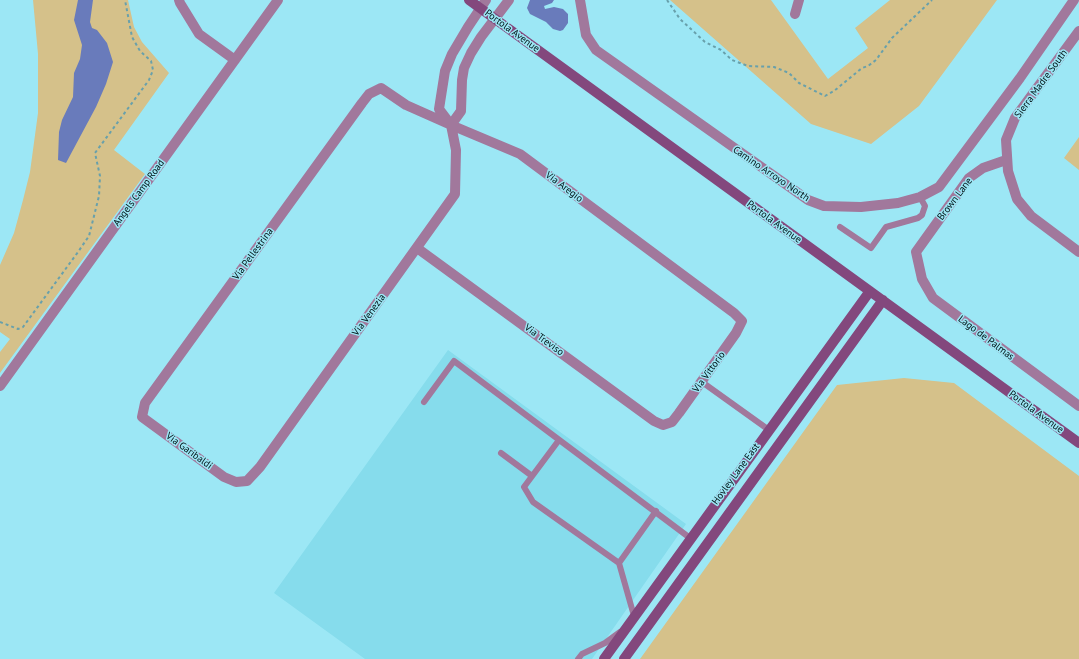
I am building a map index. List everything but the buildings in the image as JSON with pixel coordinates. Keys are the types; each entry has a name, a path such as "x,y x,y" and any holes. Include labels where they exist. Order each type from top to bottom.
{"street":[{"path":"179,0 199,34 235,60"},
{"name":"Angels Camp Road","path":"0,386 278,0"},
{"name":"Portola Avenue","path":"469,0 483,4 495,18 1079,443"},
{"path":"451,125 461,110 464,68 481,37 509,0"},
{"name":"Camino Arroyo North","path":"580,0 586,35 596,50 808,200 824,206 861,207 898,203 920,197 940,187 1020,78 1074,0"},
{"path":"795,14 798,0"},
{"name":"Via Venezia","path":"236,482 247,481 260,467 455,194 456,150 451,125 439,109 445,71 452,54 483,4"},
{"name":"Sierra Madre South","path":"1079,31 1015,118 1006,140 1006,160 1017,199 1031,216 1079,252"},
{"name":"Via Aregio","path":"369,94 381,88 406,105 520,154 734,313 742,321"},
{"name":"Via Pellestrina","path":"142,416 145,403 369,94"},
{"name":"Brown Lane","path":"916,252 969,178 983,168 1006,160"},
{"name":"Via Treviso","path":"417,248 654,421 663,425 672,422"},
{"name":"Lago de Palmas","path":"916,252 922,279 933,298 1079,406"},
{"name":"Hovley Lane East","path":"604,659 870,291"},
{"name":"Hovley Lane East","path":"624,659 883,300"},
{"name":"Via Vittorio","path":"672,422 736,333 742,321"},
{"name":"Via Garibaldi","path":"142,416 224,477 236,482"},
{"path":"656,615 696,550 695,543 690,538"}],"lane":[{"path":"840,227 871,248 886,227 918,218 922,215 924,206 920,197"},
{"path":"424,402 454,361 690,538"},
{"path":"702,382 769,430"},
{"path":"559,440 524,487 533,502 619,563 634,616"},
{"path":"501,453 532,476"},
{"path":"619,563 656,511"},
{"path":"578,659 582,654 605,643 626,627"}],"path":[{"path":"0,322 11,328 18,329 23,327 89,236 99,196 100,176 95,153 149,80 154,70 151,61 140,51 132,37 125,0"},
{"path":"667,0 680,19 705,42 721,50 732,60 748,66 779,69 789,73 799,83 825,96 834,91 862,68 876,60 892,38 932,0"}],"shaded area":[{"path":"33,0 128,0 134,27 142,42 169,73 114,150 145,174 0,373 0,352 10,339 0,332 0,265 14,233 30,172 38,113 38,54"},
{"path":"78,0 93,0 90,22 92,28 97,30 107,43 113,62 106,84 96,107 66,163 58,160 59,132 62,120 73,97 74,73 80,59 82,45 74,20"},
{"path":"530,0 554,0 552,3 544,6 545,9 554,7 563,9 568,14 568,23 563,30 560,31 553,29 546,22 530,14 527,8"},
{"path":"670,0 771,0 828,79 868,48 855,28 890,0 997,0 919,106 871,144 811,124"},
{"path":"1079,137 1079,170 1064,158"},
{"path":"448,350 686,524 592,659 365,659 274,593"},
{"path":"904,378 954,383 1079,476 1079,659 640,659 837,385"}]}
